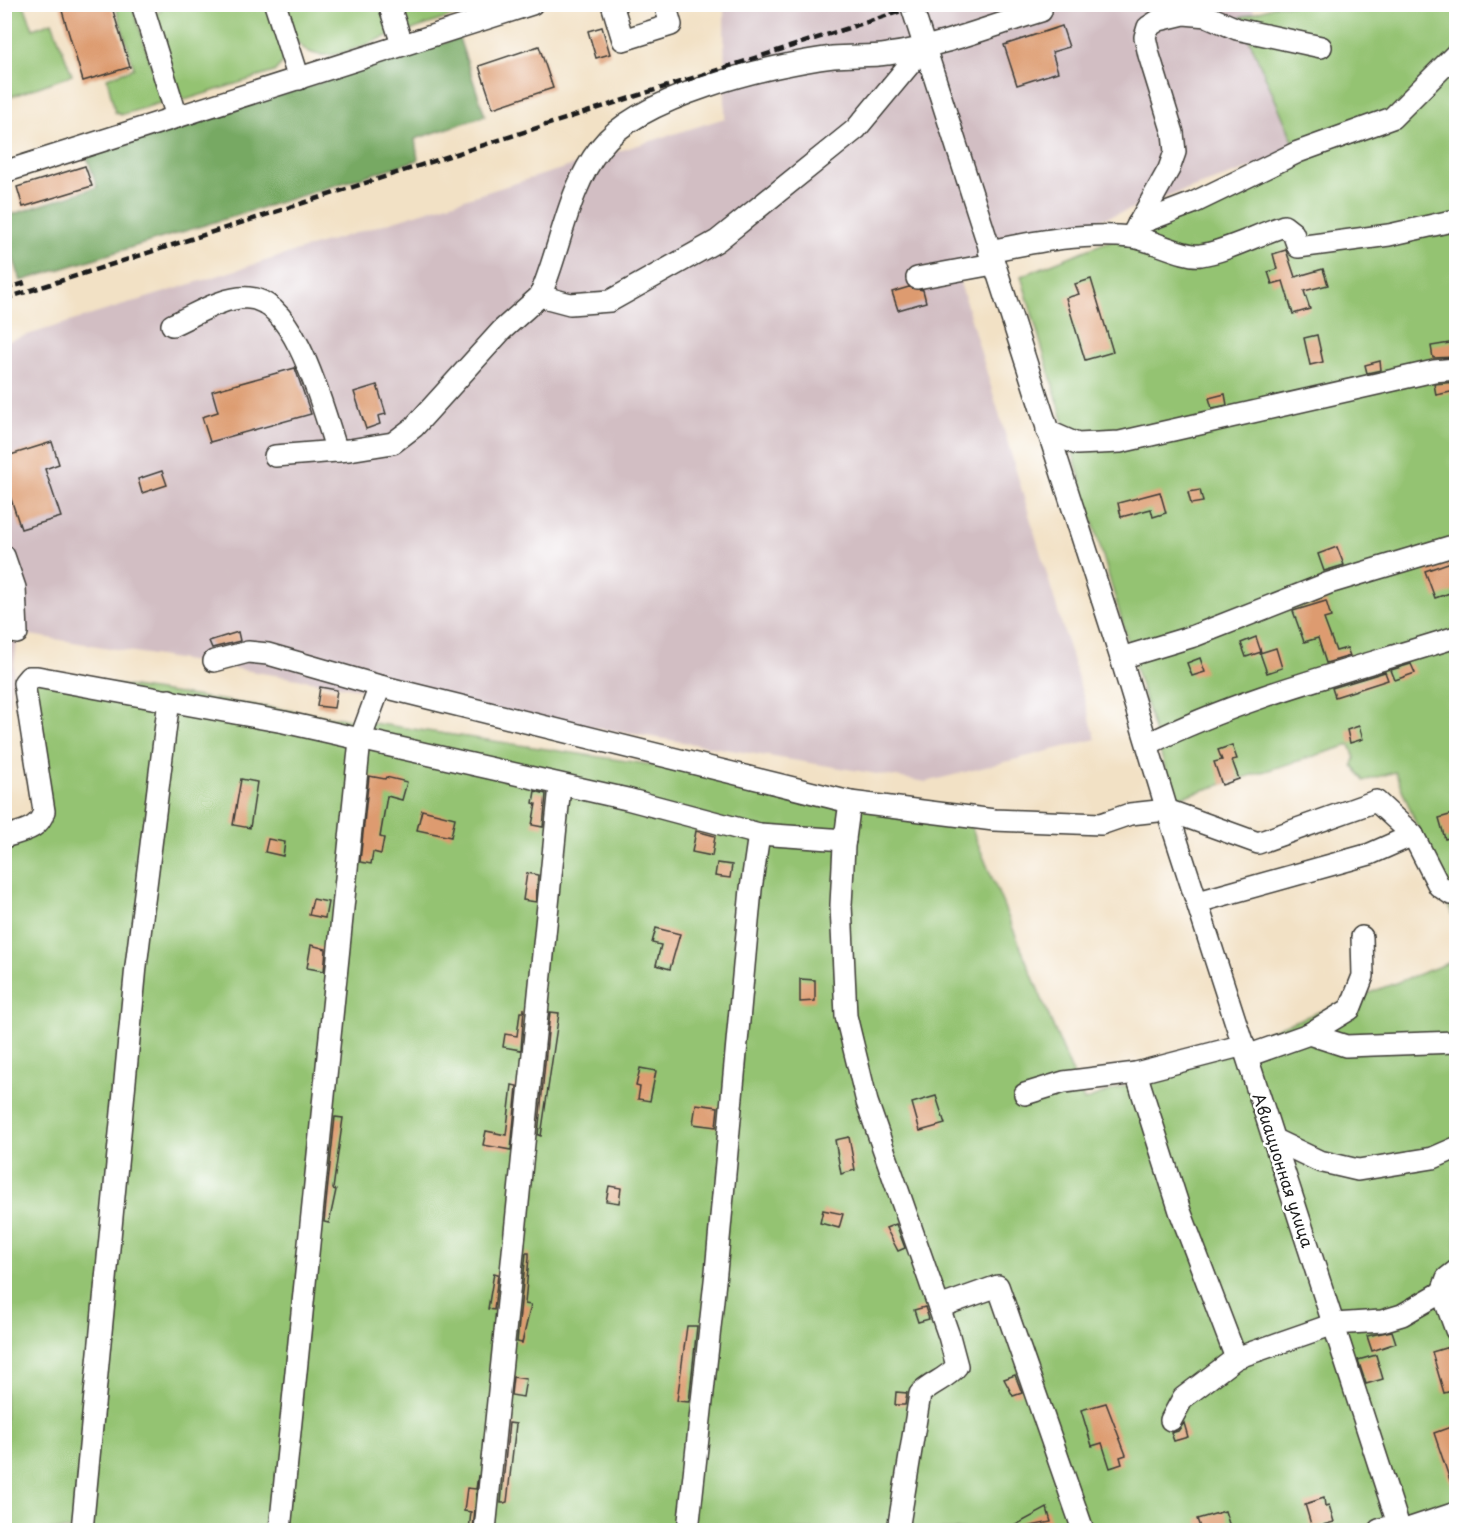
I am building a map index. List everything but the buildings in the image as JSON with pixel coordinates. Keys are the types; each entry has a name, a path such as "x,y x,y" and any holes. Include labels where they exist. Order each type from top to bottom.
{"street":[{"path":"142,4 177,117"},
{"path":"275,4 298,79"},
{"path":"389,4 402,44"},
{"path":"4,172 298,79 494,11 532,4"},
{"path":"612,4 623,40 671,26 665,4"},
{"name":"Авиационная улица","path":"911,4 1121,658 1167,810 1334,1323 1396,1529"},
{"path":"274,456 337,451 393,443 414,426 502,330 540,296 554,263 568,213 599,148 613,134 638,116 745,74 833,57 888,54 924,47 1041,11"},
{"path":"1134,230 1169,168 1175,152 1173,133 1145,38 1148,27 1159,20 1184,14 1207,16 1237,29 1322,47"},
{"path":"540,296 570,304 610,301 717,241 856,129 924,47"},
{"path":"916,278 1056,238 1134,230 1298,152 1392,118 1456,54"},
{"path":"1134,230 1186,255 1201,255 1284,225 1293,233 1298,247 1389,235 1456,220"},
{"path":"172,325 222,302 249,298 264,302 286,326 305,354 337,451"},
{"path":"1047,431 1077,444 1120,442 1434,371 1456,369"},
{"path":"1121,658 1194,636 1329,583 1456,545"},
{"path":"4,556 15,588 17,633"},
{"path":"1148,744 1214,713 1288,687 1456,638"},
{"path":"214,661 248,652 268,654 380,686 850,802 994,820 1101,824 1130,814 1167,810 1258,843 1376,801 1413,835 1439,885 1451,894 1456,893"},
{"path":"4,837 34,827 41,821 44,811 25,699 24,683 29,677 170,700 360,740 627,800 759,834 844,840"},
{"path":"280,1530 360,740 380,686"},
{"path":"82,1530 136,966 170,700"},
{"path":"485,1530 560,786"},
{"path":"850,802 844,840 841,905 846,1016 867,1102 939,1307 957,1366 950,1375 928,1386 920,1394 898,1530"},
{"path":"687,1530 716,1272 751,889 759,834"},
{"path":"1198,902 1371,854 1413,835"},
{"path":"1025,1095 1064,1082 1136,1073 1309,1034 1350,1009 1363,976 1362,937"},
{"path":"1309,1034 1346,1046 1456,1042"},
{"path":"1136,1073 1180,1211 1236,1358"},
{"path":"1275,1140 1319,1161 1358,1170 1433,1158 1456,1148"},
{"path":"1456,1271 1447,1278 1442,1292 1456,1330"},
{"path":"939,1307 998,1286 1083,1530"},
{"path":"1171,1420 1183,1398 1236,1358 1334,1323 1382,1321 1402,1315 1442,1292"},
{"path":"1396,1529 1456,1513"}],"shaded area":[{"path":"724,5 1252,5 1298,152 956,269 1096,739 926,782 18,633 5,741 5,342 725,118"}],"green space":[{"path":"4,5 24,5 33,29 52,22 72,75 5,99"},
{"path":"115,5 132,5 163,102 121,115 115,112 107,78 134,68"},
{"path":"159,5 268,5 285,60 274,72 185,100 177,93 151,14 161,11"},
{"path":"282,5 380,5 390,35 341,53 316,54 305,49 296,40"},
{"path":"393,5 470,5 461,13 412,30 406,29"},
{"path":"1277,5 1456,5 1456,923 1395,772 1364,781 1353,765 1355,758 1350,745 1174,799 1021,276 1303,164 1240,18"},
{"path":"459,38 485,116 415,139 418,160 21,281 5,233 4,217 97,187 87,157"},
{"path":"32,672 787,785 969,822 1084,1101 1456,960 1456,1530 5,1530 4,827 39,814"}],"railway":[{"path":"4,299 923,4"},
{"path":"4,289 25,283"}]}
